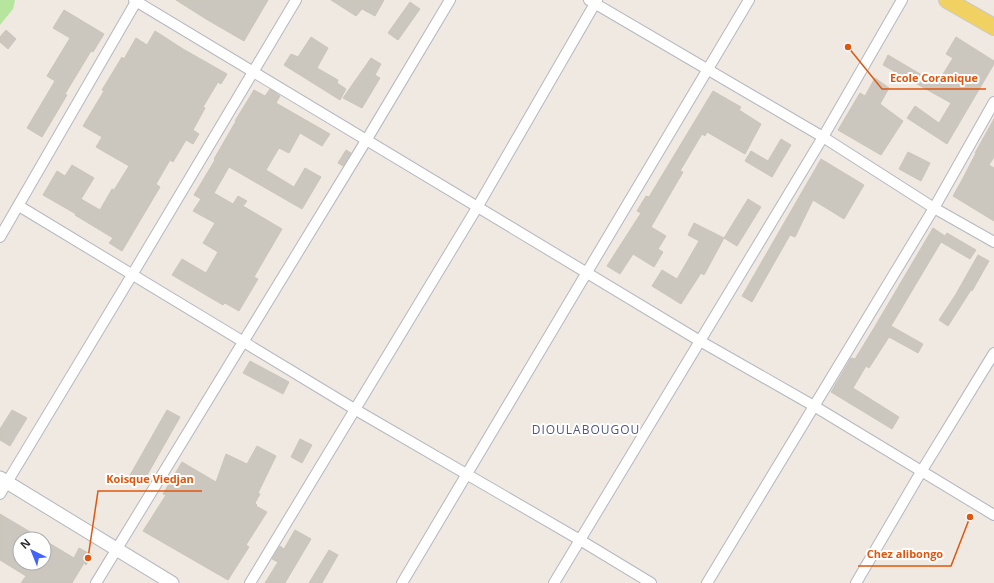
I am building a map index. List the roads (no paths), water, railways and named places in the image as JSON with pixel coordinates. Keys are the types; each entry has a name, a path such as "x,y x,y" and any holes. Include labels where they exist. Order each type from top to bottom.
{"main road":[{"path":"947,0 994,27"}],"street":[{"path":"0,237 136,0 252,72 368,139 700,341 814,406 994,515"},
{"path":"0,494 4,480 132,275 296,0"},
{"path":"96,583 368,139 450,0"},
{"path":"402,583 749,0"},
{"path":"554,583 823,137 902,0"},
{"path":"250,583 478,206 594,1 823,137 934,208 994,242"},
{"path":"707,583 934,208 994,102"},
{"path":"19,206 356,410 651,583"},
{"path":"856,583 921,472 994,353"},
{"path":"4,480 172,583"}],"place":[{"name":"Ecole Coranique","path":"848,47"},
{"name":"Chez alibongo","path":"970,517"},
{"name":"Koisque Viedjan","path":"88,558"}],"district":[{"name":"DIOULABOUGOU","path":"586,429"}]}
